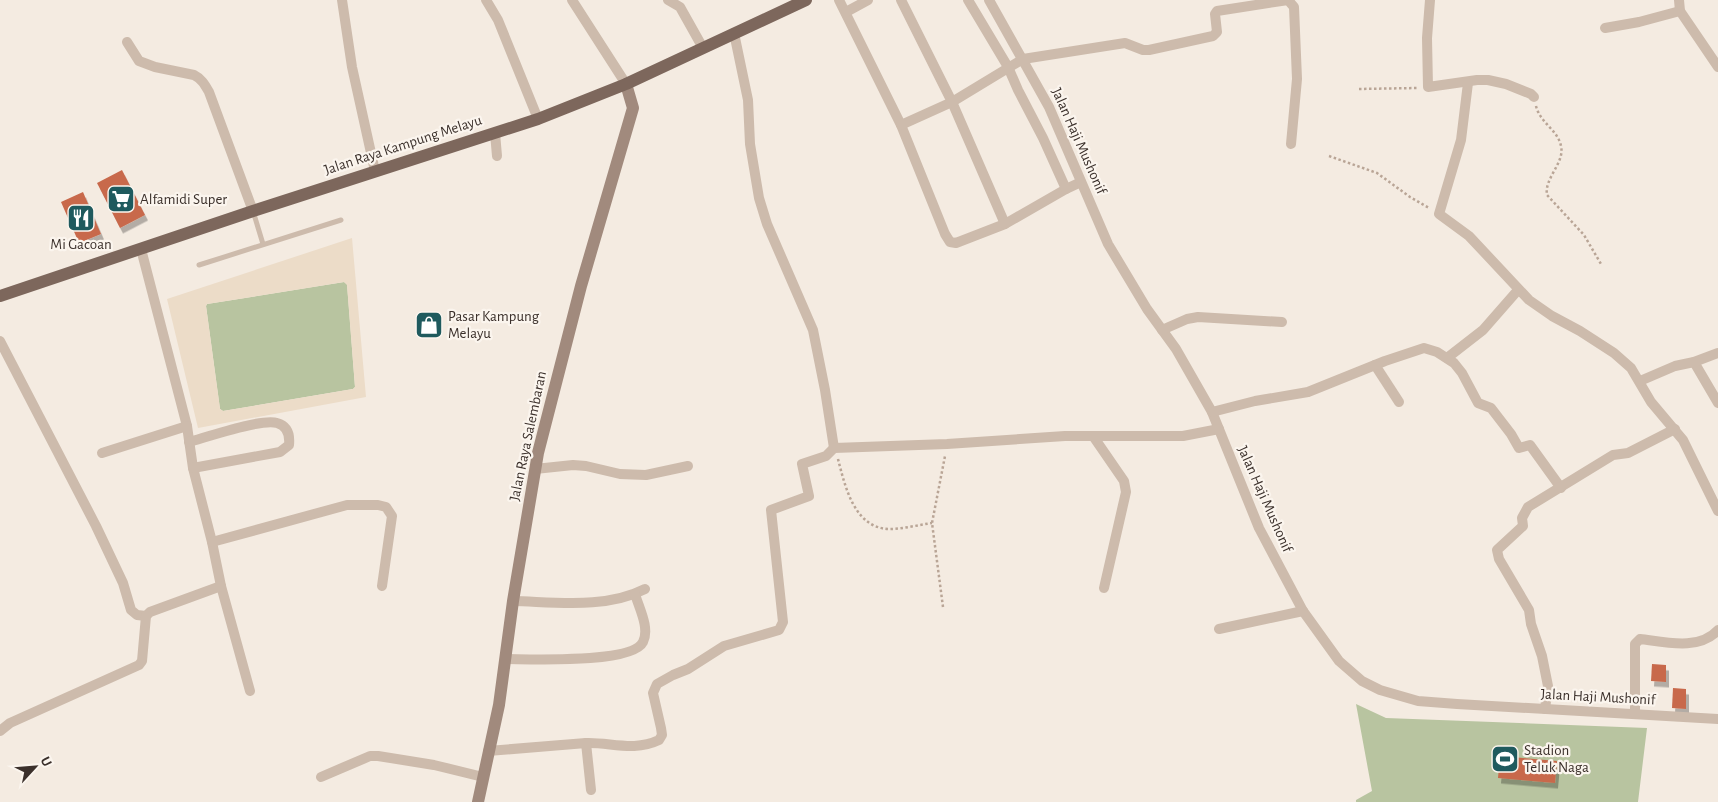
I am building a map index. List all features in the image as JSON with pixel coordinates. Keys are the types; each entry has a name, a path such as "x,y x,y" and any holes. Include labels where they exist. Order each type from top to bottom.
{"main road":[{"name":"Jalan Raya Kampung Melayu","path":"0,296 253,211 538,119 626,84 801,1"},
{"name":"Jalan Raya Salembaran","path":"478,802 499,706 513,601 538,452 581,286 633,108 626,84"}],"street":[{"path":"342,0 352,67 375,171"},
{"path":"486,0 498,20 538,119"},
{"path":"572,0 626,84"},
{"path":"668,0 680,7 703,48"},
{"path":"839,0 900,124 950,242 956,243 1005,224 1081,182"},
{"path":"846,12 868,0"},
{"path":"901,0 952,102 1005,224"},
{"path":"968,0 1008,67 1066,189"},
{"name":"Jalan Haji Mushonif","path":"989,0 1049,107 1108,244 1147,309 1186,366 1212,412 1258,528 1304,611 1339,661 1362,681 1380,690 1418,701 1718,719"},
{"path":"900,124 952,102 1023,59 1125,43 1143,50 1149,50 1213,36 1217,32 1216,12 1234,4 1288,0 1293,5 1297,79 1291,144"},
{"path":"1430,0 1427,38 1428,87 1468,83 1478,80 1506,84 1534,97"},
{"path":"1605,28 1639,22 1680,5 1718,68"},
{"path":"734,33 746,90 750,144 759,198 768,224 813,330 834,448"},
{"path":"127,42 139,61 155,67 199,77 209,92 253,211"},
{"path":"1468,83 1461,140 1440,214 1468,236 1518,290 1552,316 1614,353 1631,368 1661,415 1683,440 1718,511"},
{"path":"495,132 497,156"},
{"path":"141,249 186,426 220,586 250,691"},
{"path":"1447,358 1483,330 1518,290"},
{"path":"1162,330 1187,319 1198,317 1282,322"},
{"path":"0,341 96,526 123,583 131,610 137,615 146,616"},
{"path":"1212,412 1256,401 1308,392 1424,348 1438,352 1460,369 1478,403 1491,408 1519,448 1530,445 1561,488"},
{"path":"1640,381 1675,366 1694,362 1718,353"},
{"path":"1694,362 1718,403"},
{"path":"1375,365 1399,402"},
{"path":"189,442 247,425 277,422 287,429 290,437 289,445 280,452 194,468"},
{"path":"102,453 186,426"},
{"path":"488,751 586,744 645,745 659,740 662,735 653,693 657,684 688,669 724,646 779,630 783,622 771,510 809,496 802,464 826,456 834,448 947,444 1065,436 1183,436 1219,429"},
{"path":"1545,710 1548,686 1529,610 1500,559 1497,550 1523,526 1522,518 1528,507 1613,455 1628,453 1675,429"},
{"path":"1093,436 1124,481 1126,492 1104,588"},
{"path":"535,469 573,465 620,474 646,475 688,466"},
{"path":"212,542 347,505 378,504 386,507 392,516 382,586"},
{"path":"0,731 10,723 139,665 142,661 146,616 150,612 220,586"},
{"path":"513,601 601,602 635,594 645,589"},
{"path":"505,659 598,659 639,648 644,641 645,630 635,594"},
{"path":"1219,629 1304,611"},
{"path":"1635,714 1635,644 1640,639 1686,644 1711,638 1718,630"},
{"path":"586,744 592,790"},
{"path":"321,777 370,756 378,756 434,765 483,778"}],"lane":[{"path":"253,211 263,244"},
{"path":"199,265 341,220"}],"path":[{"path":"1358,89 1428,87"},
{"path":"1534,97 1539,117 1554,133 1562,146 1560,159 1546,189 1547,195 1584,235 1601,264"},
{"path":"1329,156 1377,172 1410,197 1440,214"},
{"path":"943,608 932,523 947,444"},
{"path":"834,448 848,494 865,520 880,528 890,529 932,523"}],"green space":[{"path":"344,282 347,284 355,387 353,389 223,411 220,409 207,304"},
{"name":"Stadion Teluk Naga","path":"1356,704 1386,718 1647,728 1638,802 1356,802 1356,800 1372,791"}],"shaded area":[{"path":"352,238 366,397 198,428 167,299","holes":["344,282 347,285 355,387 353,389 223,411 220,409 207,304"]}],"building":[{"name":"Alfamidi Super","path":"122,170 145,215 120,228 97,183"},
{"name":"Mi Gacoan","path":"83,192 101,234 79,243 61,202"},
{"path":"1652,664 1666,665 1666,682 1651,681"},
{"path":"1673,688 1686,689 1686,709 1672,708"},
{"path":"1500,756 1557,761 1555,783 1498,778"}],"place":[{"name":"Alfamidi Super","path":"121,199"},
{"name":"Mi Gacoan","path":"81,218"},
{"name":"Pasar Kampung Melayu","path":"429,325"},
{"name":"Stadion Teluk Naga","path":"1505,759"}]}
